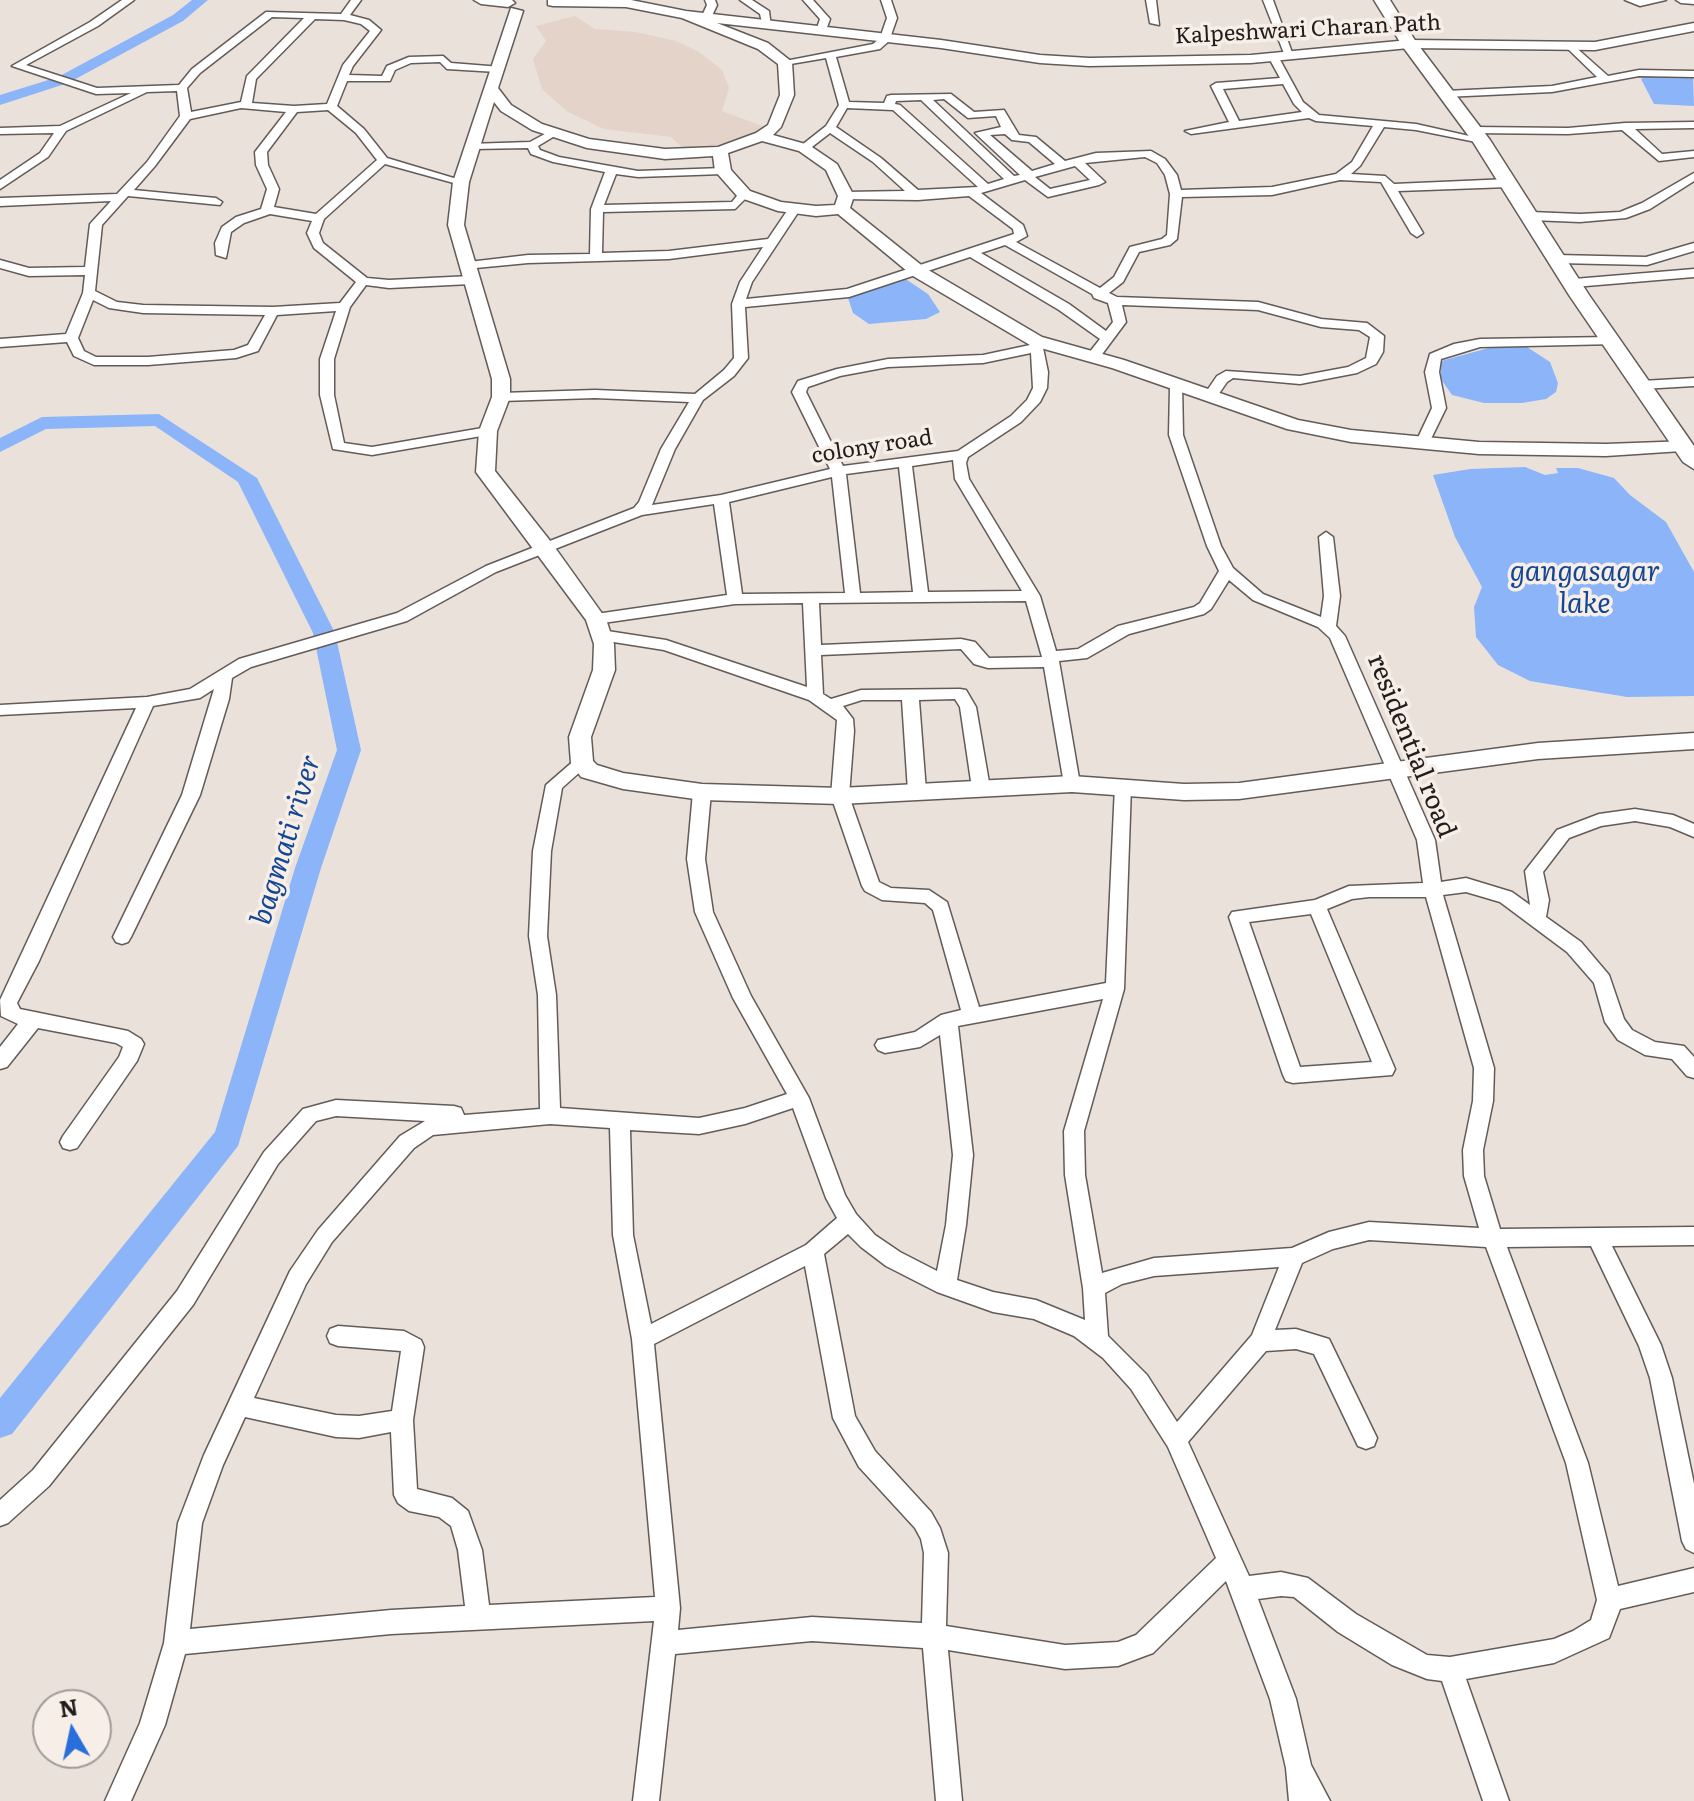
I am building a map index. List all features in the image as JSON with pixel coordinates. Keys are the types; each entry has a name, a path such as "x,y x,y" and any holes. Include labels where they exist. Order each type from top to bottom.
{"main road":[{"path":"1382,0 1409,44 1477,135 1611,341 1688,445 1694,462"}],"street":[{"path":"129,0 94,24 12,68 39,72 96,91 182,88 208,60 284,0"},
{"path":"344,17 356,0"},
{"path":"481,0 521,7 553,1 626,3 686,15 763,46 785,62 876,47 885,39 892,18 886,0"},
{"path":"706,18 712,5 710,0"},
{"path":"745,0 765,13 767,25"},
{"path":"808,0 825,19 821,31"},
{"path":"1151,0 1155,23"},
{"path":"1268,0 1290,56"},
{"path":"1630,0 1640,3 1661,0"},
{"path":"1681,0 1694,1"},
{"path":"521,7 461,182 456,225 501,379 501,397 488,431 485,472 544,546 599,627 604,670 580,737 582,763 589,771 603,777 702,792 840,796 1072,784 1184,792 1239,791 1538,751 1694,741"},
{"path":"270,14 344,17 365,22 376,30 354,55 331,107"},
{"name":"Kalpeshwari Charan Path","path":"686,15 1066,61 1274,58 1409,44 1572,47 1621,43 1694,27"},
{"path":"246,105 251,78 312,16"},
{"path":"1572,47 1606,80"},
{"path":"804,148 830,128 844,105 830,55"},
{"path":"1274,58 1299,104 1311,114 1327,120 1477,135 1694,125"},
{"path":"343,78 386,79 391,68 409,60 443,59 447,66 495,80"},
{"path":"495,80 506,108 537,127 587,143 665,154 720,151 761,136 774,127 787,95 785,62"},
{"path":"1445,94 1552,89 1639,73 1694,74"},
{"path":"1236,125 1216,86 1286,81"},
{"path":"182,88 186,116"},
{"path":"0,131 62,129 129,101 143,91"},
{"path":"924,97 1012,180"},
{"path":"889,105 891,98 952,97 972,116 1000,112 1008,130 1016,138 1032,139 1063,165"},
{"path":"273,311 253,348 236,354 136,362 94,361 79,353 71,338 89,293 96,224 151,164 186,116 246,105 294,109 331,107 360,131 383,160 461,182"},
{"path":"844,105 889,105 901,110 986,188"},
{"path":"268,211 273,189 262,165 261,152 294,109"},
{"path":"1191,131 1311,114"},
{"path":"1340,177 1356,164 1381,123"},
{"path":"1625,126 1659,158 1694,154"},
{"path":"830,128 877,160 918,196"},
{"path":"0,185 44,155 62,129"},
{"path":"1008,130 981,133 1048,193 1099,182 1076,161"},
{"path":"473,146 532,145 554,132"},
{"path":"761,136 804,148 832,167 844,202 919,272 1037,345 1092,358 1305,428 1422,444 1479,448 1606,450 1688,445"},
{"path":"532,145 535,152 557,160 611,170 675,174 723,171"},
{"path":"720,151 723,171 744,194 778,206 816,211 844,202 972,192 1076,161 1122,152 1147,153 1167,168 1176,194 1173,236 1166,242 1134,250 1119,279 1098,295"},
{"path":"383,160 319,218 313,239 332,259 363,281 389,284 470,273 528,259 709,251 773,242"},
{"path":"596,257 597,209 611,170"},
{"path":"1531,216 1580,218 1622,215 1646,206 1694,176"},
{"path":"1176,194 1272,191 1340,177 1382,177 1392,188 1417,233"},
{"path":"1392,188 1509,183"},
{"path":"738,304 841,295 919,272 1021,236 1021,232 972,192"},
{"path":"0,202 122,194 216,202"},
{"path":"597,209 735,205 744,194"},
{"path":"639,511 646,503 668,449 698,398 729,373 741,358 738,304 746,282 795,208"},
{"path":"222,255 221,243 226,230 240,220 268,211 319,218"},
{"path":"1008,242 1098,295 1114,301 1258,306 1321,323 1362,326 1377,336 1376,352 1371,361 1352,370 1300,380 1231,374 1222,379 1211,395"},
{"path":"1557,259 1647,261 1694,247"},
{"path":"972,253 1064,307 1107,338"},
{"path":"0,264 37,272 92,271"},
{"path":"1574,283 1694,273"},
{"path":"363,281 344,307 327,359 327,395 338,446 372,451 488,431"},
{"path":"89,293 126,308 273,311 344,307"},
{"path":"1092,358 1120,322 1114,301"},
{"path":"0,343 71,338"},
{"path":"1422,444 1439,408 1432,372 1435,357 1459,347 1480,343 1611,341"},
{"path":"853,596 838,471 801,397 800,388 808,380 888,363 983,359 1037,345"},
{"name":"colony road","path":"0,710 147,702 194,694 245,663 402,617 491,569 639,511 721,499 838,471 962,455 1016,419 1033,402 1040,388 1037,345"},
{"path":"1642,385 1694,382"},
{"path":"1177,386 1176,435 1214,546 1227,571 1258,597 1328,626 1332,596 1326,537"},
{"path":"501,397 595,394 698,398"},
{"path":"962,455 959,463 962,479 1032,596 1051,660 1072,784"},
{"path":"905,463 921,595"},
{"path":"721,499 735,599"},
{"path":"813,650 961,644 969,646 980,660 988,663 1051,660 1081,654 1124,630 1199,611 1206,606 1227,571"},
{"path":"599,627 735,599 1032,596"},
{"path":"811,599 815,696"},
{"name":"residential road","path":"1328,626 1342,646 1426,840 1433,890 1484,1068 1483,1101 1473,1150 1474,1176 1480,1203 1496,1238 1577,1463 1609,1600"},
{"path":"599,627 666,645 832,704 845,719 840,796 871,886 888,895 929,897 941,907 972,1016"},
{"path":"122,937 191,795 221,699 224,678"},
{"path":"832,704 854,696 910,693 955,693 964,697 981,788"},
{"path":"910,693 917,791"},
{"path":"70,1142 127,1061 134,1044 121,1036 32,1021 10,1014 8,1003 147,702"},
{"path":"550,1111 547,995 538,936 542,851 554,785 582,763"},
{"path":"1097,1339 1094,1288 1075,1175 1074,1131 1115,989 1123,786"},
{"path":"702,792 696,859 704,912 742,998 799,1098 836,1198 849,1220 868,1241 893,1259 945,1285 993,1302 1036,1310 1097,1339 1139,1382 1176,1440 1242,1589 1283,1699 1299,1768 1302,1801"},
{"path":"1537,918 1540,900 1534,871 1563,834 1599,820 1635,815 1673,821 1694,831"},
{"path":"1317,906 1385,1069 1293,1075 1238,917 1317,906 1349,893 1369,890 1433,890 1466,885 1506,897 1537,918 1590,963 1608,992 1615,1022 1625,1035 1652,1050 1677,1051 1694,1070"},
{"path":"885,1045 920,1039 948,1020 1115,989"},
{"path":"945,1285 956,1225 963,1155 948,1020"},
{"path":"0,1061 32,1021"},
{"path":"0,1515 41,1478 185,1298 271,1158 310,1115 336,1108 436,1115 550,1111 668,1127 699,1126 745,1116 799,1098"},
{"path":"118,1801 152,1725 176,1643 192,1513 298,1278 325,1236 407,1142 428,1128 550,1111"},
{"path":"620,1119 623,1235 643,1339 668,1608 646,1801"},
{"path":"643,1339 813,1251 849,1220"},
{"path":"1094,1288 1118,1276 1154,1267 1294,1257 1329,1241 1369,1231 1496,1238 1692,1238"},
{"path":"1598,1238 1650,1345 1661,1378 1694,1541"},
{"path":"813,1251 844,1418 867,1459 923,1520 932,1536 936,1553 934,1636 949,1801"},
{"path":"1176,1440 1260,1341 1294,1257"},
{"path":"338,1336 410,1343 413,1358 402,1420 406,1495 417,1503 444,1506 460,1519 470,1550 478,1616"},
{"path":"1260,1341 1296,1339 1321,1346 1366,1438"},
{"path":"240,1405 336,1426 359,1427 402,1420"},
{"path":"665,1643 812,1629 934,1636 1065,1657 1118,1654 1144,1644 1230,1561"},
{"path":"1242,1589 1281,1584 1299,1586 1347,1623 1401,1656 1427,1667 1450,1669 1554,1651 1600,1629 1607,1616 1609,1600 1694,1580"},
{"path":"176,1643 256,1633 478,1616 668,1608"},
{"path":"1450,1669 1496,1801"},
{"path":"1299,1768 1317,1801"}],"shaded area":[{"path":"575,16 595,29 636,32 676,41 699,52 722,70 729,88 722,111 765,127 751,135 709,148 685,150 671,137 604,129 568,112 542,89 533,59 546,41 536,26"}],"water":[{"path":"1647,75 1693,76 1694,106 1654,104 1641,79"},
{"path":"904,278 928,294 940,312 926,319 869,324 853,313 848,298 861,290"},
{"path":"1507,343 1524,345 1550,362 1558,383 1556,392 1546,399 1522,403 1484,403 1452,395 1441,379 1441,361"},
{"name":"gangasagar lake","path":"1525,467 1545,475 1558,473 1556,468 1578,468 1614,478 1630,495 1666,522 1694,572 1694,696 1627,697 1530,681 1498,665 1476,637 1474,607 1482,587 1455,537 1433,475 1470,469"}],"waterway":[{"name":"bagmati river","path":"0,100 63,80 178,18 201,0"},
{"name":"bagmati river","path":"0,446 42,423 159,420 247,478 324,633 349,750 308,868 228,1137 0,1423"}]}
